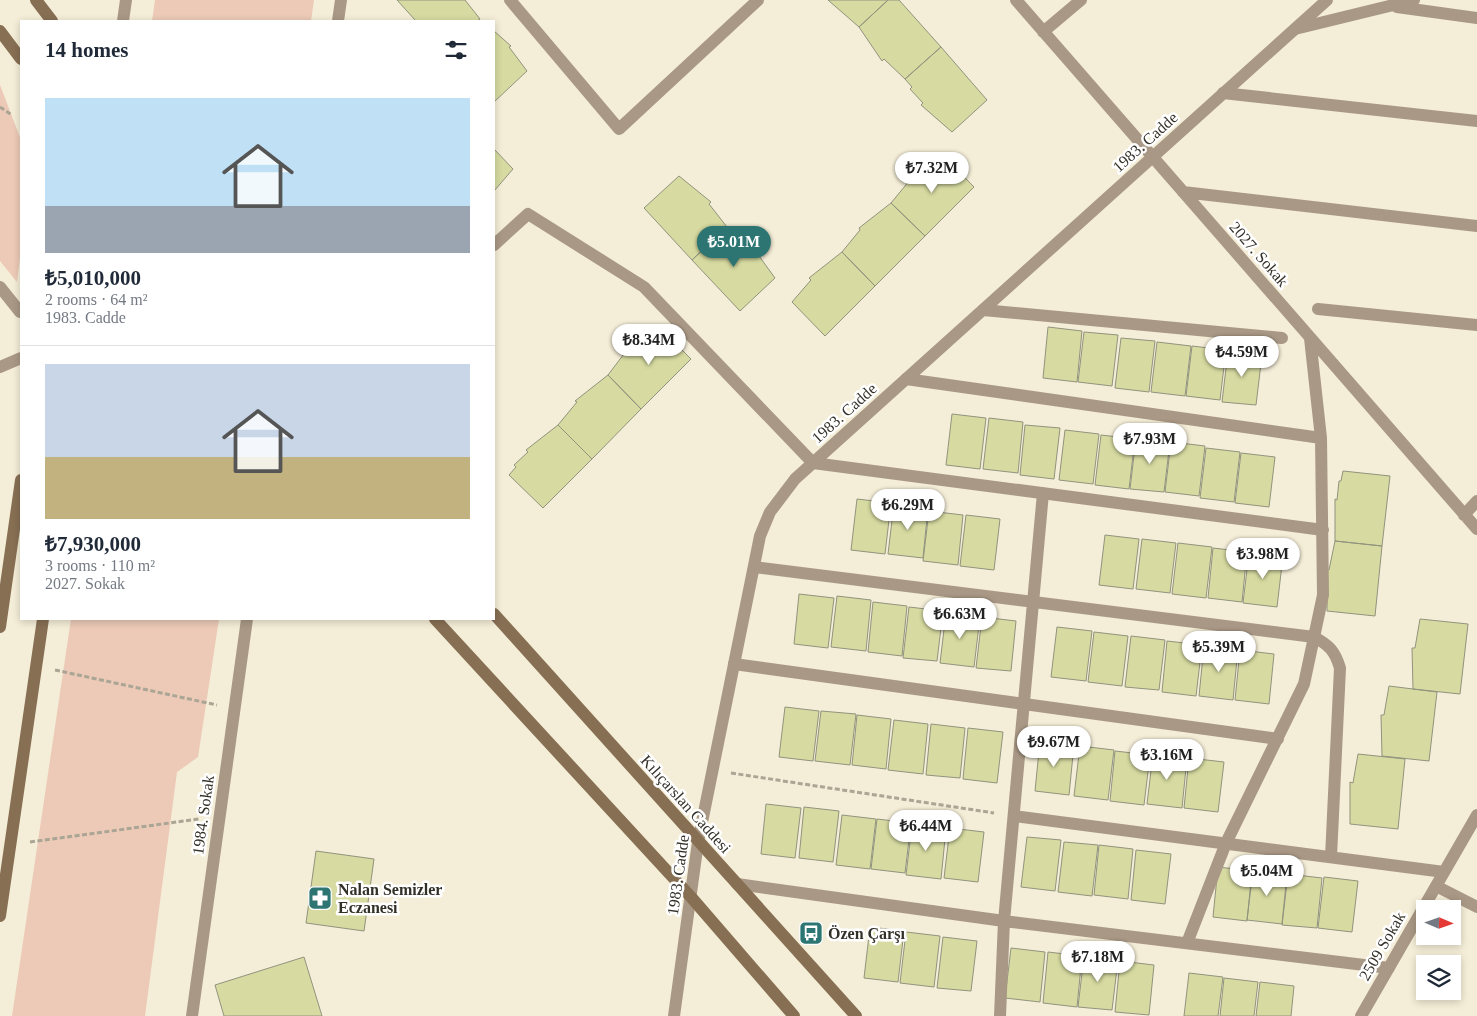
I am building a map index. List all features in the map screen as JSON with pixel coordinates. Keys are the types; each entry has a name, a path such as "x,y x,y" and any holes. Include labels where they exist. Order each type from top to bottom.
{"main road":[{"path":"36,0 51,20"},
{"path":"0,31 20,58"},
{"path":"0,627 20,487"},
{"name":"Kılıçarslan Caddesi","path":"495,615 856,1016"},
{"path":"0,916 43,620"},
{"path":"436,620 691,897 794,1016"}],"street":[{"path":"123,20 126,0"},
{"path":"338,20 341,0"},
{"path":"510,0 619,129 758,0"},
{"name":"2027. Sokak","path":"1016,0 1477,529"},
{"path":"1043,32 1081,0"},
{"name":"1983. Cadde","path":"674,1016 698,842 760,536 770,512 784,491 813,463 1327,0"},
{"path":"1294,29 1414,0"},
{"path":"1384,6 1477,18"},
{"path":"1223,93 1477,121"},
{"path":"1183,192 1477,226"},
{"path":"495,244 528,214 644,287 813,463 1323,530"},
{"path":"0,287 20,312"},
{"path":"1318,309 1477,325"},
{"path":"982,310 1282,338"},
{"path":"1187,943 1226,844 1304,684 1323,595 1321,438 1310,338"},
{"path":"0,367 20,358"},
{"path":"906,380 1321,438"},
{"path":"1000,1016 1004,920 1044,493"},
{"path":"1464,515 1477,501"},
{"path":"754,567 1314,637 1328,645 1336,653 1340,668 1331,857"},
{"name":"1984. Sokak","path":"192,1016 248,620"},
{"path":"734,664 1278,739"},
{"name":"2509 Sokak","path":"1361,1016 1477,815"},
{"path":"1014,816 1444,872"},
{"path":"737,884 1004,920 1388,968"},
{"path":"1436,886 1477,907"}],"path":[{"path":"0,107 12,115"},
{"path":"36,666 235,709"},
{"path":"713,770 1014,816"},
{"path":"10,844 220,816"}],"shaded area":[{"path":"155,0 314,0 311,20 152,20"},
{"path":"0,85 20,137 20,257 17,282 0,261"},
{"path":"71,620 219,620 198,757 177,772 145,1016 12,1016"}],"building":[{"path":"397,0 465,0 480,19 478,20 415,20"},
{"path":"828,0 888,0 859,27"},
{"path":"888,0 899,0 941,47 905,79 884,59 882,61 859,27"},
{"path":"495,32 511,46 509,47 527,71 495,101"},
{"path":"941,47 987,100 952,132 921,105 923,103 910,89 912,87 905,79"},
{"path":"495,150 513,169 495,190"},
{"path":"941,153 974,187 925,236 891,203 910,180 908,178"},
{"path":"679,176 711,202 709,204 727,227 692,260 644,208"},
{"path":"891,203 925,236 875,286 842,252 860,230 859,228"},
{"path":"727,227 749,247 751,245 775,278 740,311 692,260"},
{"path":"842,252 875,286 825,336 792,302 811,280 809,278"},
{"path":"657,325 691,359 641,409 608,375 633,342 635,344"},
{"path":"1048,327 1082,331 1077,382 1043,378"},
{"path":"1084,332 1118,335 1112,386 1078,382"},
{"path":"1121,338 1155,341 1149,392 1115,388"},
{"path":"1157,342 1191,346 1185,396 1151,392"},
{"path":"1192,346 1226,350 1220,400 1186,396"},
{"path":"1228,351 1262,355 1256,405 1222,402"},
{"path":"608,375 641,409 592,459 558,425 577,402 575,401"},
{"path":"952,414 986,418 980,469 946,465"},
{"path":"989,418 1023,422 1018,473 983,469"},
{"path":"558,425 592,459 543,508 509,475 516,467 514,465 528,452 526,450"},
{"path":"1025,425 1060,428 1054,479 1020,475"},
{"path":"1065,430 1099,434 1093,484 1059,480"},
{"path":"1101,435 1135,439 1129,489 1095,485"},
{"path":"1136,438 1170,442 1164,492 1130,489"},
{"path":"1171,442 1205,446 1199,496 1165,492"},
{"path":"1206,448 1240,452 1234,502 1200,498"},
{"path":"1241,453 1275,457 1269,507 1235,503"},
{"path":"1343,471 1390,476 1382,546 1335,541 1335,499 1337,500 1339,481 1341,481"},
{"path":"857,499 891,503 885,554 851,550"},
{"path":"894,504 928,508 923,558 888,554"},
{"path":"929,511 963,515 958,565 923,561"},
{"path":"966,515 1000,519 994,570 960,566"},
{"path":"1105,535 1139,539 1133,589 1099,585"},
{"path":"1142,539 1176,543 1170,593 1136,589"},
{"path":"1335,541 1382,546 1375,616 1327,611 1327,569 1329,570"},
{"path":"1178,543 1212,547 1206,598 1172,594"},
{"path":"1213,548 1247,552 1242,602 1208,598"},
{"path":"1249,553 1283,556 1277,607 1243,603"},
{"path":"799,594 834,598 828,648 794,644"},
{"path":"837,596 871,600 866,651 831,647"},
{"path":"873,602 907,606 902,656 868,652"},
{"path":"909,607 943,611 937,661 903,658"},
{"path":"946,613 980,617 974,667 940,663"},
{"path":"982,617 1016,621 1011,671 976,668"},
{"path":"1420,619 1468,624 1460,694 1413,689 1412,648 1415,648"},
{"path":"1057,627 1092,631 1086,681 1051,677"},
{"path":"1094,632 1128,636 1122,686 1088,682"},
{"path":"1131,636 1165,640 1159,690 1125,687"},
{"path":"1167,641 1202,645 1196,696 1162,692"},
{"path":"1204,646 1238,649 1233,700 1199,696"},
{"path":"1240,650 1274,654 1269,704 1235,700"},
{"path":"1389,686 1437,692 1429,761 1382,756 1381,715 1384,715"},
{"path":"785,707 819,711 813,761 779,757"},
{"path":"821,711 856,714 850,765 815,761"},
{"path":"857,715 891,719 886,769 852,765"},
{"path":"894,720 928,724 923,774 888,770"},
{"path":"931,724 965,728 960,778 926,775"},
{"path":"968,728 1003,732 997,783 963,779"},
{"path":"1040,741 1074,745 1069,795 1035,791"},
{"path":"1080,746 1114,750 1108,800 1074,796"},
{"path":"1115,751 1150,755 1144,805 1110,801"},
{"path":"1153,754 1187,758 1182,808 1147,804"},
{"path":"1358,754 1405,759 1398,829 1350,824 1350,782 1353,783"},
{"path":"1189,758 1224,762 1218,812 1184,808"},
{"path":"766,804 801,808 795,858 761,854"},
{"path":"804,807 839,811 833,862 799,858"},
{"path":"842,815 876,819 870,869 836,865"},
{"path":"877,819 911,823 905,873 871,869"},
{"path":"912,825 946,829 941,879 906,875"},
{"path":"950,828 984,832 978,882 944,878"},
{"path":"1027,837 1061,840 1055,891 1021,887"},
{"path":"1064,842 1098,845 1092,896 1058,892"},
{"path":"1099,845 1133,849 1128,899 1094,895"},
{"path":"1136,850 1171,854 1165,904 1131,900"},
{"path":"316,851 374,859 364,931 306,923"},
{"path":"1218,867 1252,871 1247,921 1213,917"},
{"path":"1253,870 1287,874 1282,924 1247,920"},
{"path":"1288,874 1322,878 1317,928 1282,925"},
{"path":"1324,877 1358,881 1352,932 1318,928"},
{"path":"870,927 904,931 898,982 864,978"},
{"path":"906,932 940,936 934,987 900,983"},
{"path":"943,937 977,941 971,991 937,988"},
{"path":"1011,948 1045,952 1040,1002 1005,998"},
{"path":"1048,952 1082,956 1077,1007 1043,1003"},
{"path":"1084,956 1118,960 1112,1010 1078,1007"},
{"path":"304,957 322,1016 224,1016 215,985"},
{"path":"1120,961 1154,965 1149,1015 1115,1012"},
{"path":"1189,973 1223,977 1218,1016 1184,1016"},
{"path":"1224,978 1258,982 1254,1016 1220,1016"},
{"path":"1260,982 1294,986 1291,1016 1256,1016"}],"place":[{"name":"Nalan Semizler Eczanesi","path":"320,898"},
{"name":"Özen Çarşı","path":"811,933"}]}
